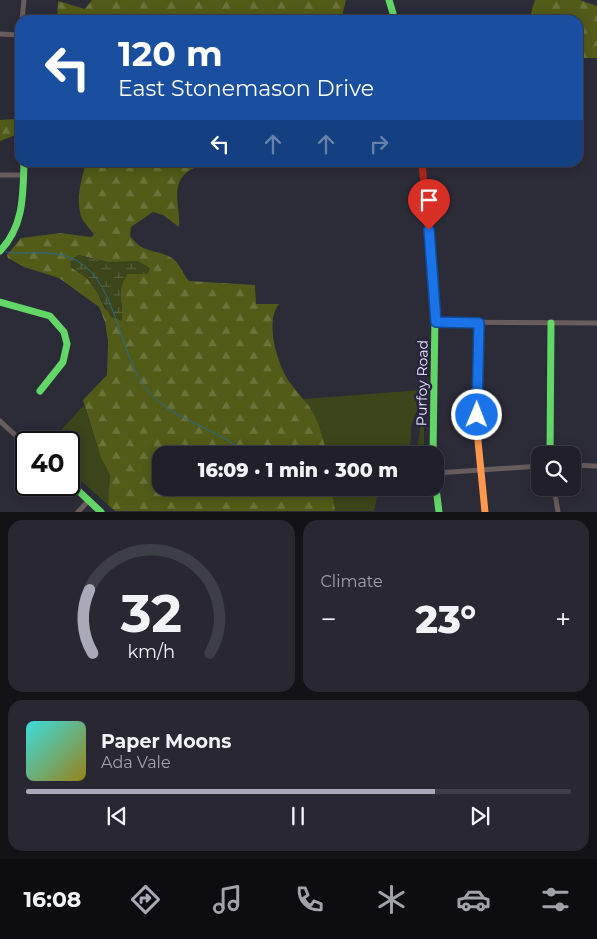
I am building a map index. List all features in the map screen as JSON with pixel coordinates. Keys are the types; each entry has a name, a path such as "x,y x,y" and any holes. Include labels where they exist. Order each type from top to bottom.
{"street":[{"path":"22,15 24,0"},
{"path":"389,0 394,15"},
{"path":"0,34 15,35"},
{"path":"0,251 12,237 20,220 23,207 24,167"},
{"name":"Purfoy Road","path":"423,167 436,322 433,446"},
{"path":"0,175 24,176"},
{"path":"0,302 50,316 64,332 67,344 63,362 40,391"},
{"path":"436,322 597,323"},
{"path":"479,323 477,434 479,470 485,512"},
{"path":"550,446 551,323"},
{"path":"0,421 15,435"},
{"path":"581,465 597,466"},
{"path":"444,472 531,467"},
{"path":"80,492 101,512"},
{"path":"437,496 439,512"},
{"path":"555,496 558,512"},
{"path":"78,512 89,500"}],"green space":[{"path":"92,0 346,0 342,15 57,15 58,1 85,9"},
{"path":"535,0 580,0 597,6 597,58 583,58 583,15 530,15"},
{"path":"14,119 15,135 0,141 0,120"},
{"path":"85,167 198,167 186,173 178,185 179,227 163,215 153,212 131,227 130,236 140,246 172,258 189,281 255,285 256,304 279,304 273,322 274,344 286,376 313,413 325,446 152,446 152,496 333,496 335,511 115,511 108,505 110,475 101,458 83,400 107,375 108,341 105,322 99,307 59,278 24,267 8,258 7,255 21,238 60,233 91,237 94,235 82,219 79,205","holes":["78,255 108,262 123,263 148,274 127,274 120,293 121,320 105,309 97,292 87,278 71,267"]},
{"path":"78,255 108,262 138,261 150,268 148,274 127,274 123,281 121,287 122,321 111,317 87,278 71,267 70,261"},
{"path":"421,390 420,402 412,424 409,446 324,446 312,410 303,399"},
{"path":"84,405 101,458 110,475 108,505 80,480 80,431 60,431"},
{"path":"424,413 424,446 418,446 418,445"},
{"path":"333,496 377,496 374,511 335,511"}],"waterway":[{"path":"6,252 58,254 83,265 97,279 107,297 130,358 138,376 149,392 172,411 236,446"}],"traffic: fast":[{"path":"389,0 394,15"},
{"path":"0,251 8,241 18,221 21,210 24,167"},
{"path":"0,302 50,316 64,332 67,344 63,362 40,391"},
{"path":"433,446 435,313"},
{"path":"550,446 551,323"},
{"path":"80,492 101,512"},
{"path":"437,496 439,512"}],"traffic: slow":[{"path":"479,323 478,441 485,512"}],"traffic: jam":[{"path":"422,167 435,313"}],"route":[{"path":"429,230 436,322 479,323 477,415"}]}
